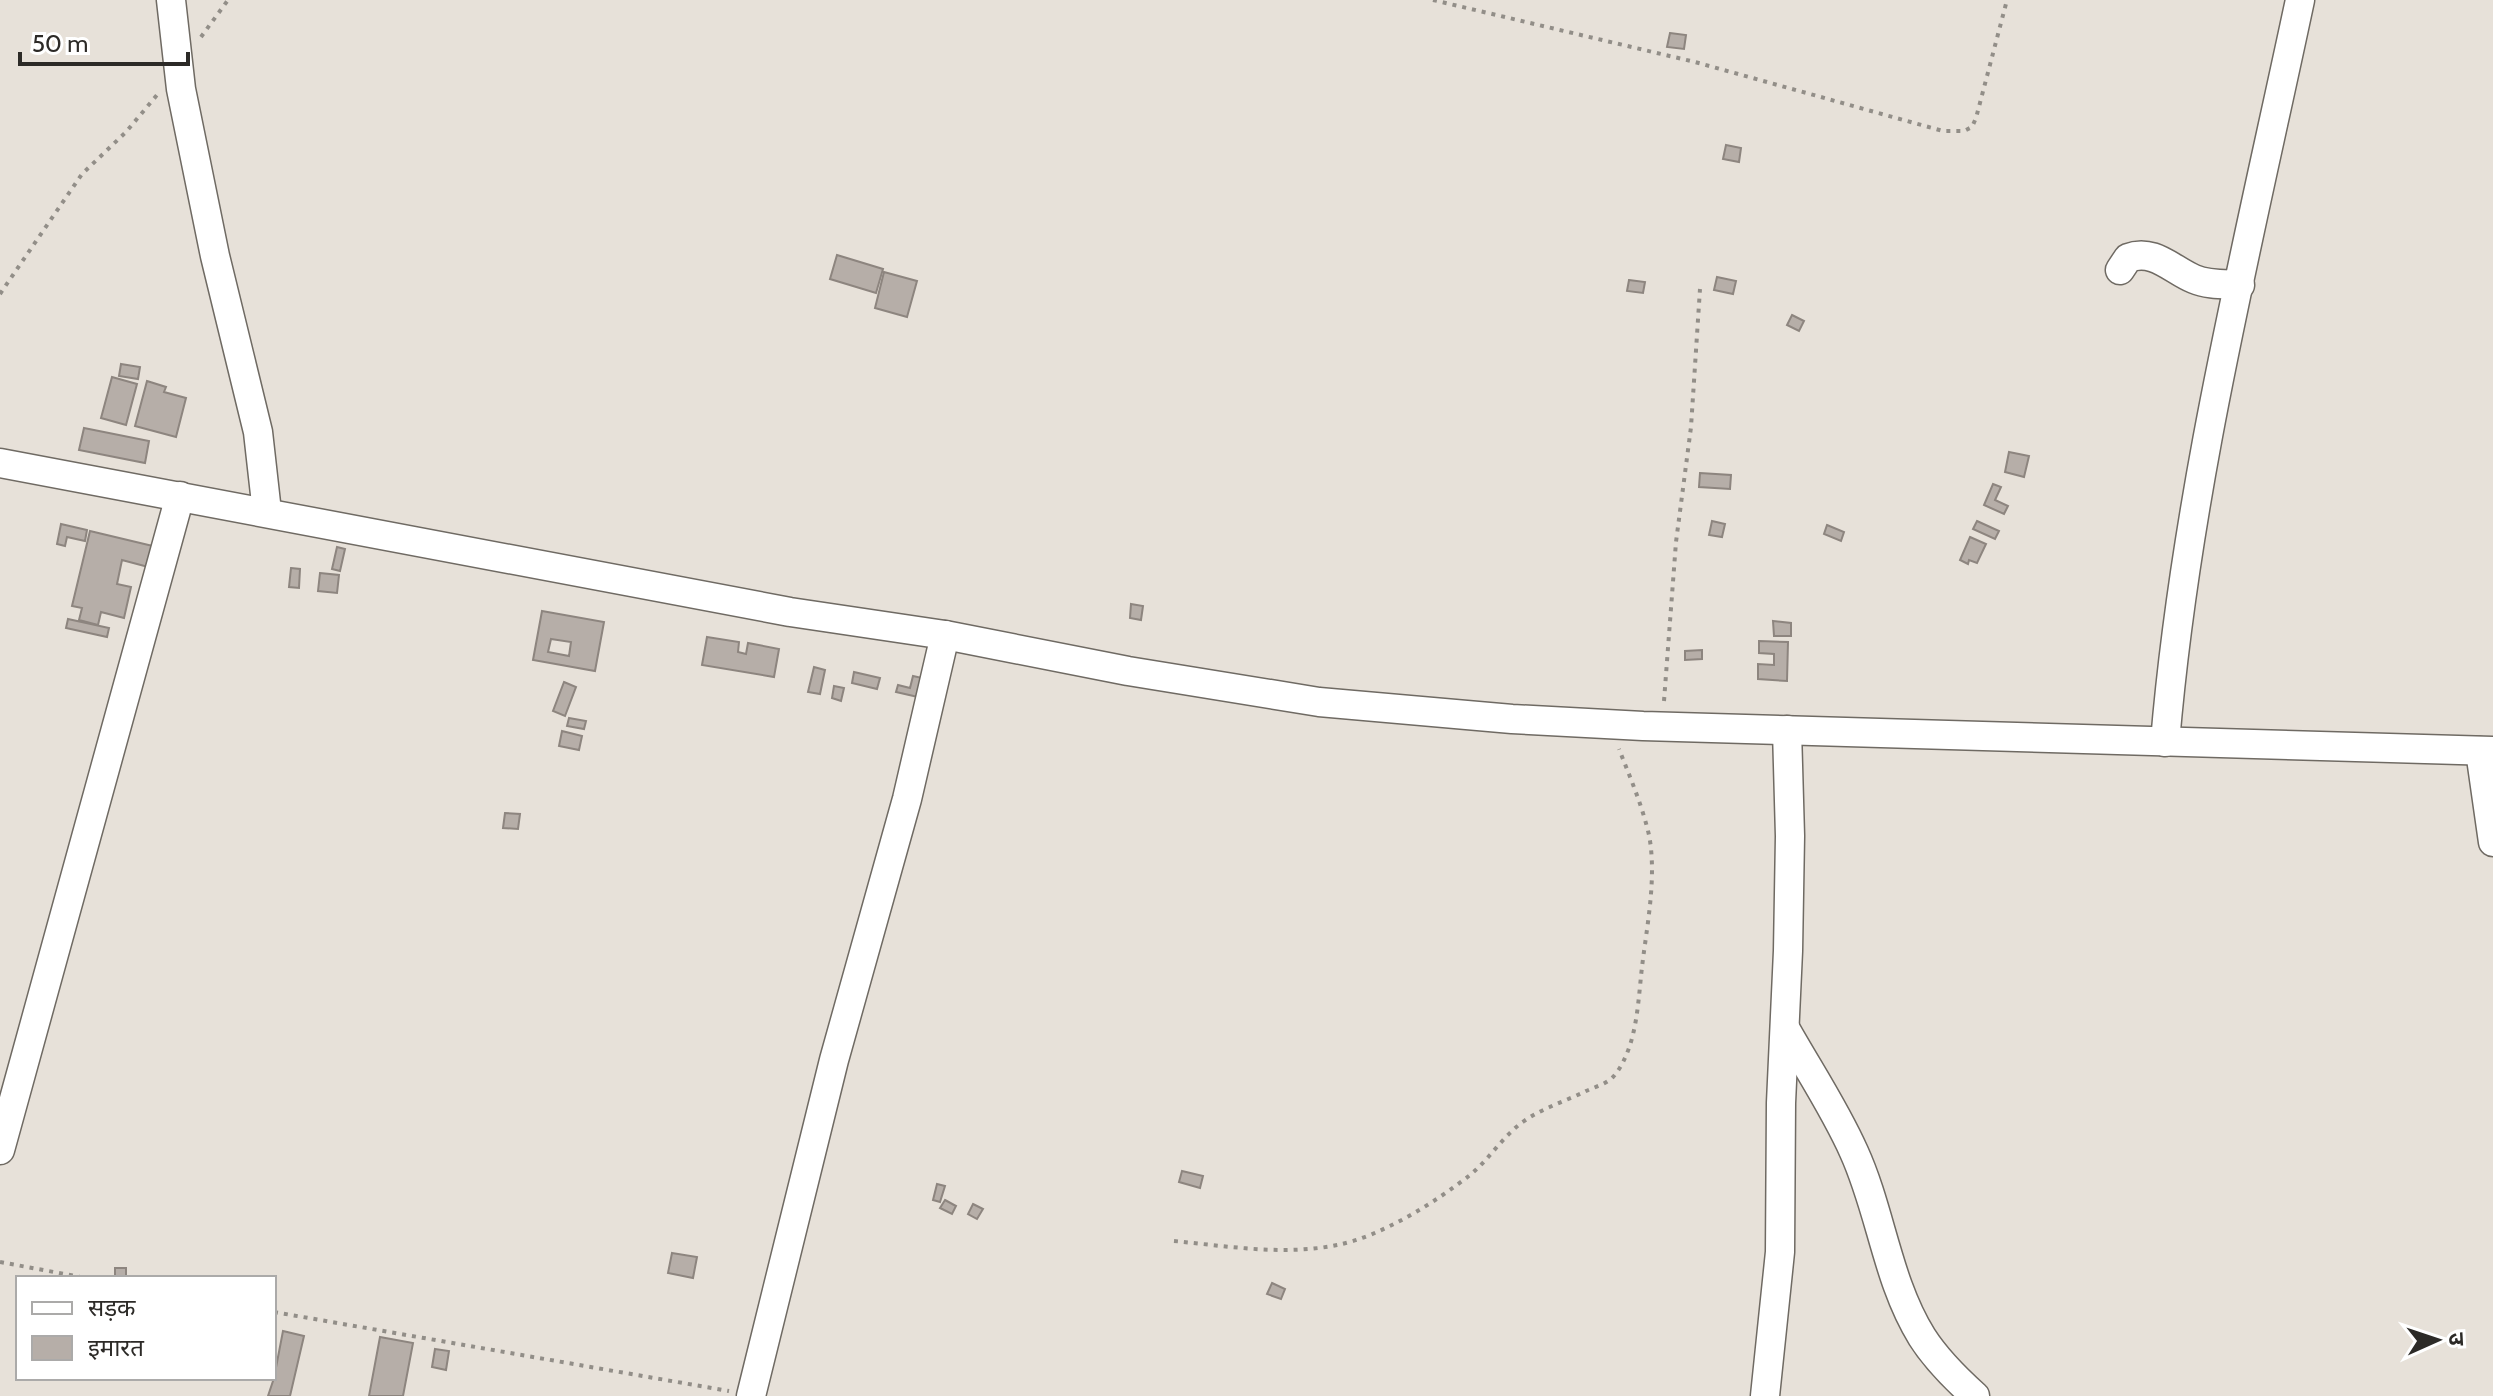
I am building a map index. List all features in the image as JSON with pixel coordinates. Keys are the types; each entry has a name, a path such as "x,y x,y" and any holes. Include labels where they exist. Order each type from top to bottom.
{"street":[{"path":"171,0 177,70 215,256 258,432 267,512"},
{"path":"2165,742 2186,566 2205,454 2300,0"},
{"path":"2120,270 2128,258 2144,256 2169,263 2198,280 2240,285"},
{"path":"0,463 790,612 945,635 1128,671 1319,702 1483,717 1662,727 2486,751 2493,842"},
{"path":"0,1150 180,496"},
{"path":"751,1395 834,1060 907,799 945,635"},
{"path":"1765,1396 1780,1252 1790,836 1787,730"},
{"path":"1784,1027 1854,1151 1896,1280 1921,1336 1942,1364 1975,1396"}],"path":[{"path":"0,294 82,174 126,132 177,70 228,0"},
{"path":"1433,0 1695,62 1943,131 1964,131 1972,127 2007,0"},
{"path":"1662,727 1676,542 1691,427 1700,289"},
{"path":"1174,1241 1252,1249 1309,1249 1339,1245 1367,1235 1407,1216 1469,1176 1494,1153 1512,1130 1534,1115 1609,1081 1621,1067 1630,1047 1636,1019 1651,869 1649,837 1637,794 1609,724"},
{"path":"0,1262 75,1276"},
{"path":"276,1312 751,1395"}],"building":[{"path":"1670,33 1686,35 1684,49 1667,47"},
{"path":"1726,145 1741,148 1739,162 1723,159"},
{"path":"837,255 883,269 876,293 830,279"},
{"path":"884,272 917,281 907,317 875,308"},
{"path":"1717,277 1736,281 1733,294 1714,290"},
{"path":"1629,280 1645,282 1643,293 1627,291"},
{"path":"1792,315 1804,321 1799,331 1787,325"},
{"path":"121,364 140,367 138,379 119,376"},
{"path":"112,377 137,384 126,425 101,418"},
{"path":"147,381 166,387 164,392 186,398 176,437 135,426"},
{"path":"84,428 149,441 145,463 79,450"},
{"path":"2009,452 2029,456 2024,477 2005,472"},
{"path":"1700,473 1731,475 1730,489 1699,487"},
{"path":"1993,484 2001,487 1995,500 2008,506 2004,514 1984,505"},
{"path":"1712,521 1725,524 1722,537 1709,535"},
{"path":"1977,521 1999,531 1995,539 1973,529"},
{"path":"61,524 87,530 85,541 67,537 65,546 57,544"},
{"path":"1827,525 1844,532 1841,541 1824,534"},
{"path":"90,531 157,547 152,568 122,560 117,584 131,587 124,618 101,612 98,625 79,620 82,608 72,606"},
{"path":"1970,537 1986,544 1977,563 1969,560 1968,564 1960,560"},
{"path":"337,547 345,549 340,571 332,569"},
{"path":"291,568 300,569 299,588 289,587"},
{"path":"320,573 339,575 337,593 318,591"},
{"path":"1131,604 1143,606 1141,620 1130,618"},
{"path":"542,611 604,622 595,671 533,660","holes":["551,639 571,642 569,656 548,652"]},
{"path":"68,619 109,628 107,637 66,628"},
{"path":"1773,621 1791,623 1791,636 1774,636"},
{"path":"707,637 739,642 738,652 746,654 748,643 779,649 774,677 702,665"},
{"path":"1759,641 1788,642 1787,681 1758,679 1758,664 1774,665 1774,654 1759,653"},
{"path":"1702,650 1702,659 1685,660 1685,651"},
{"path":"814,667 825,670 820,694 808,692"},
{"path":"854,672 880,678 877,689 852,683"},
{"path":"913,676 922,678 918,697 896,692 898,685 910,688"},
{"path":"564,682 576,687 565,716 553,711"},
{"path":"834,686 844,688 841,701 832,698"},
{"path":"569,718 586,721 584,729 567,726"},
{"path":"562,731 582,736 579,750 559,746"},
{"path":"505,813 520,814 518,829 503,828"},
{"path":"1182,1171 1203,1176 1200,1188 1179,1182"},
{"path":"937,1184 945,1186 940,1202 933,1200"},
{"path":"945,1200 956,1206 952,1214 940,1208"},
{"path":"973,1204 983,1209 977,1219 968,1214"},
{"path":"672,1253 697,1257 693,1278 668,1273"},
{"path":"115,1268 126,1268 126,1276 115,1276"},
{"path":"1272,1283 1285,1289 1281,1299 1267,1294"},
{"path":"283,1331 304,1336 290,1396 268,1396 276,1380"},
{"path":"380,1337 413,1343 403,1396 369,1396"},
{"path":"435,1349 449,1351 446,1370 432,1367"}]}
